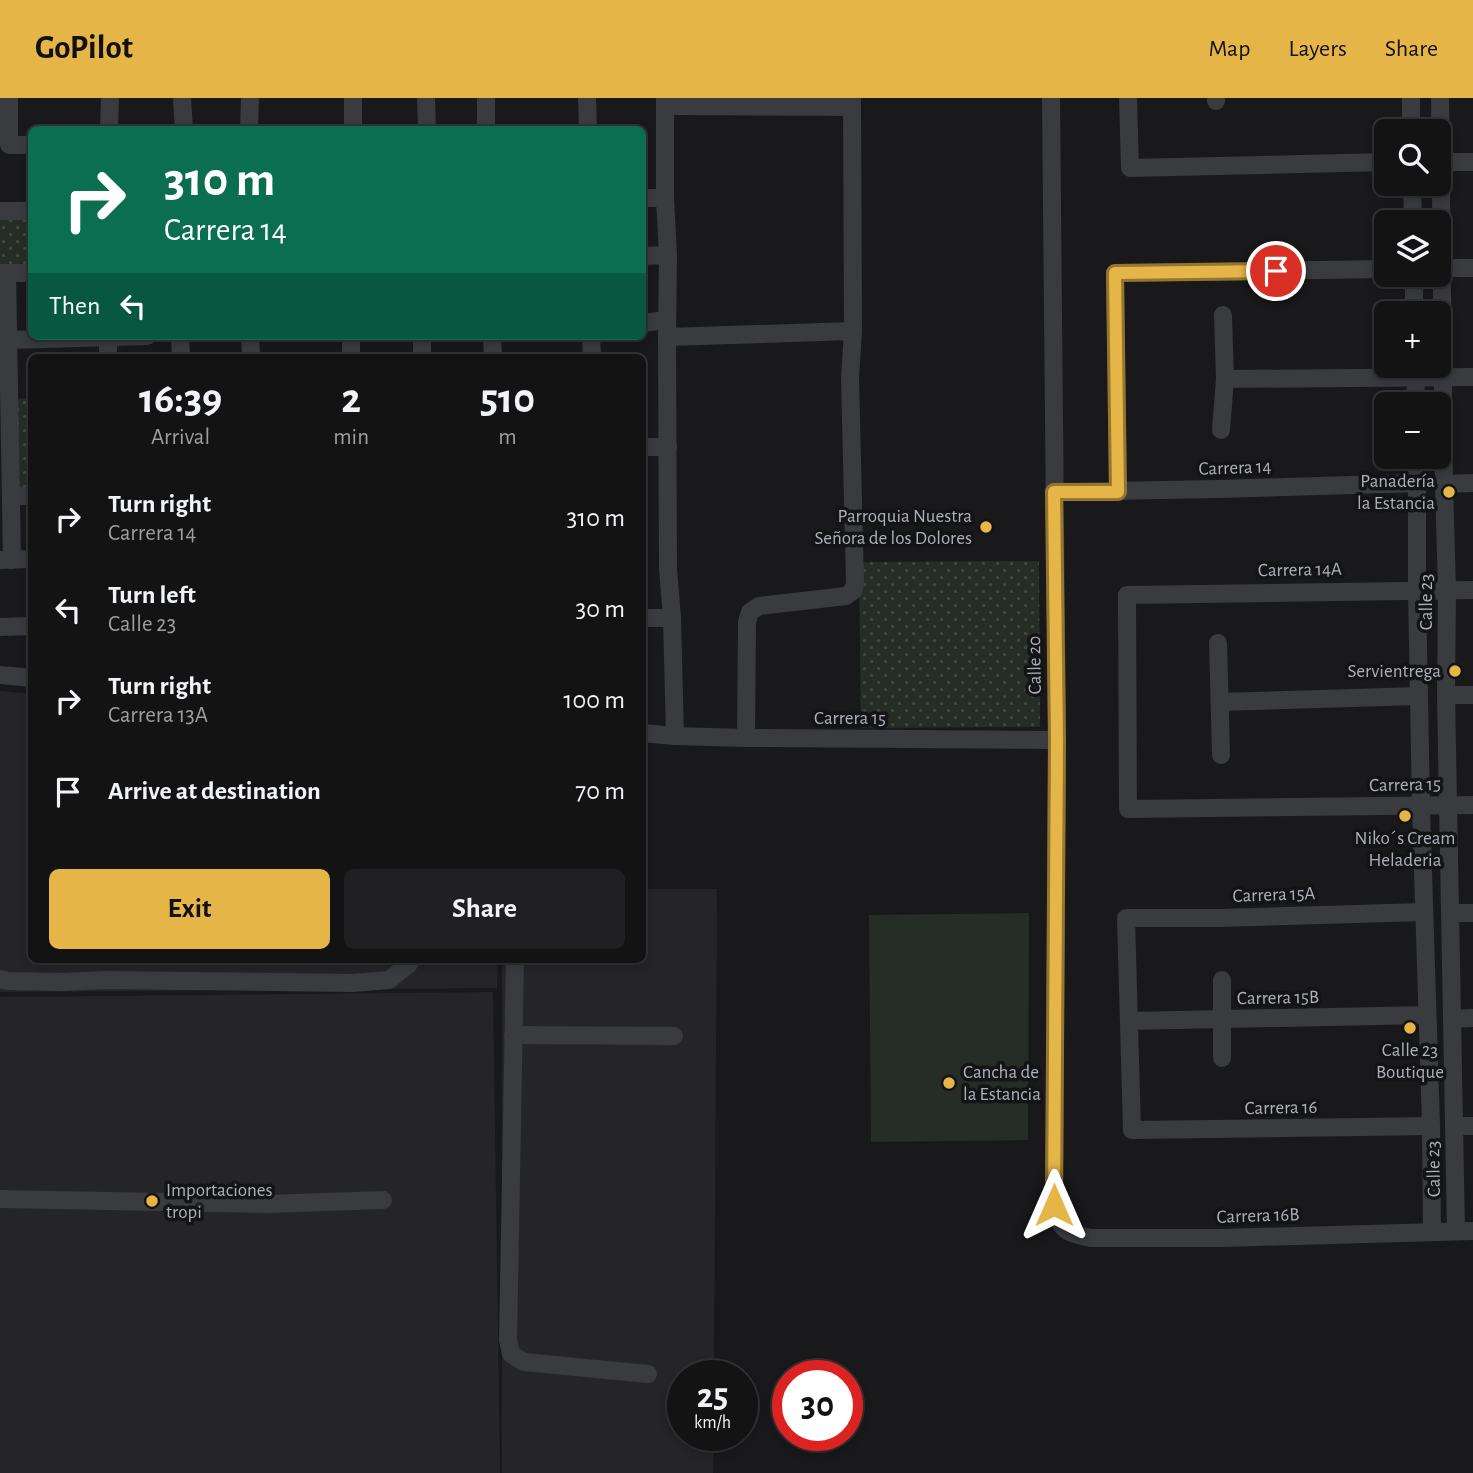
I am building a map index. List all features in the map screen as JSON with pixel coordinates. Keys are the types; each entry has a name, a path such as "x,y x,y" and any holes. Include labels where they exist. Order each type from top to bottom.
{"street":[{"path":"9,98 9,145 28,145"},
{"path":"109,126 110,98"},
{"path":"182,98 184,126"},
{"path":"249,126 250,98"},
{"path":"353,98 353,126"},
{"path":"426,98 427,126"},
{"path":"486,98 486,126"},
{"path":"587,98 588,126"},
{"name":"Calle 20","path":"1051,98 1057,740 1054,1205 1057,1220 1064,1229"},
{"path":"1128,98 1130,168 1374,162"},
{"path":"1411,98 1411,119"},
{"name":"Calle 23","path":"1440,98 1440,119"},
{"path":"675,736 668,569 665,102 852,102 853,331 850,378 855,583 853,591 846,596 759,606 750,612 747,622 746,738"},
{"path":"1451,162 1473,162"},
{"path":"646,198 664,198"},
{"path":"0,211 28,211"},
{"path":"646,256 668,255"},
{"path":"1451,268 1473,268"},
{"path":"1118,492 1115,273 1374,269"},
{"path":"28,273 4,273 9,340 5,440 11,496 6,560 28,559"},
{"path":"1221,430 1225,379 1223,315"},
{"path":"646,324 667,329 853,331"},
{"path":"9,340 28,339"},
{"path":"1225,379 1374,373"},
{"path":"1451,377 1473,377"},
{"name":"Calle 23","path":"1443,378 1454,1126 1465,1231"},
{"path":"646,447 668,447"},
{"name":"Calle 23","path":"1417,469 1423,912 1432,1231"},
{"name":"Carrera 14","path":"1054,492 1417,483"},
{"path":"1444,484 1473,484"},
{"path":"11,496 28,496"},
{"name":"Carrera 14A","path":"1128,809 1127,595 1473,590"},
{"path":"646,618 672,618"},
{"path":"0,626 28,626"},
{"path":"1218,643 1221,754"},
{"path":"0,674 28,678"},
{"path":"1446,695 1473,695"},
{"path":"1220,702 1419,696"},
{"name":"Carrera 15","path":"646,733 746,738 1057,740"},
{"name":"Carrera 15","path":"1128,809 1473,805"},
{"name":"Carrera 15A","path":"1129,1021 1126,918 1423,912"},
{"path":"1450,913 1473,913"},
{"path":"0,979 63,982 106,980 353,983 389,980 409,963"},
{"path":"515,963 508,1340 511,1353 524,1362 648,1374"},
{"path":"1222,980 1222,1058"},
{"name":"Carrera 15B","path":"1129,1021 1427,1016"},
{"path":"1453,1019 1473,1018"},
{"name":"Carrera 16","path":"1129,1021 1132,1130 1431,1126"},
{"path":"513,1035 674,1036"},
{"path":"1454,1126 1473,1126"},
{"path":"0,1199 267,1204 383,1200"},
{"name":"Carrera 16B","path":"1064,1229 1075,1235 1091,1238 1222,1238 1465,1231"}],"shaded area":[{"path":"28,219 28,264 0,265 0,220"},
{"path":"28,398 28,489 18,489 18,399"},
{"path":"1039,561 1040,727 861,728 859,562"},
{"path":"0,691 28,694 28,963 498,963 497,988 0,992"},
{"path":"646,889 717,889 714,1360 667,1360 667,1451 714,1451 713,1473 502,1473 502,963 646,963"},
{"name":"Cancha de la Estancia","path":"1029,913 1028,1140 871,1142 869,915"},
{"path":"493,992 500,1473 0,1473 0,997"}],"place":[{"name":"Panadería la Estancia","path":"1449,492"},
{"name":"Parroquia Nuestra Señora de los Dolores","path":"986,527"},
{"name":"Servientrega","path":"1455,671"},
{"name":"Niko´s Cream Heladeria","path":"1405,816"},
{"name":"Calle 23 Boutique","path":"1410,1028"},
{"name":"Cancha de la Estancia","path":"949,1083"},
{"name":"Importaciones tropi","path":"152,1201"}],"route":[{"path":"1054,1205 1057,740 1054,492 1118,492 1115,273 1276,271"}]}
